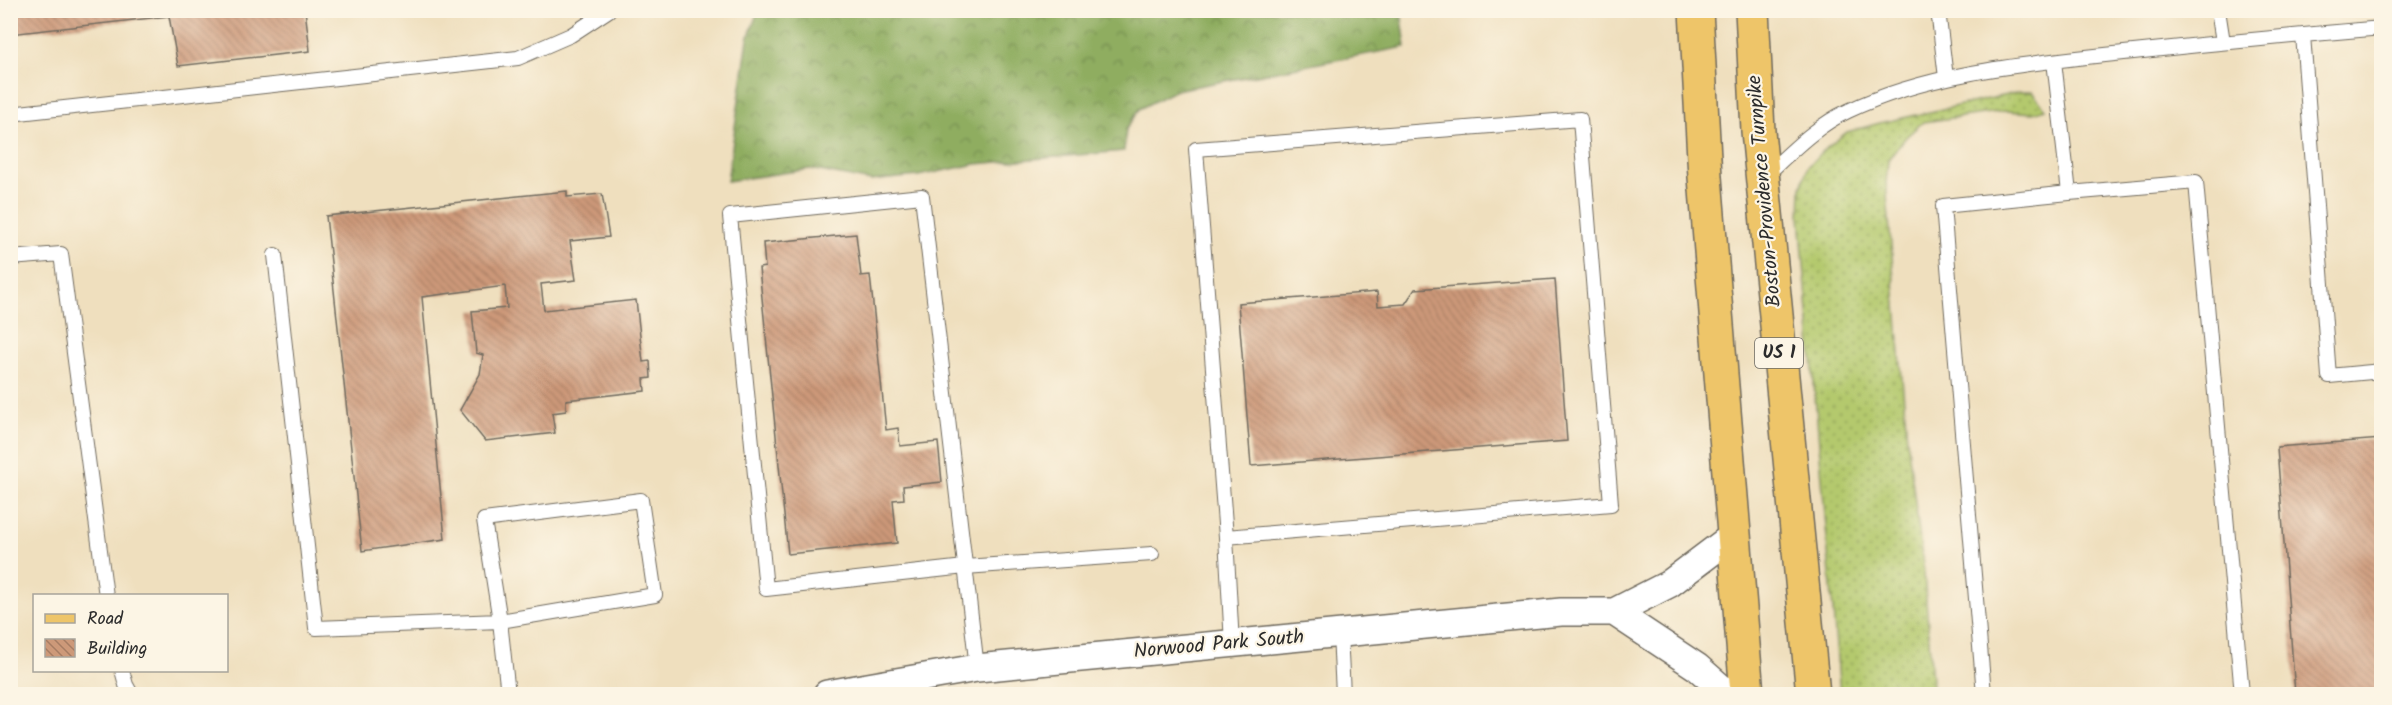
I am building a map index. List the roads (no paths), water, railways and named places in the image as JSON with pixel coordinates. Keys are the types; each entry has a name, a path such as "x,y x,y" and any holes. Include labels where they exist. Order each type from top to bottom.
{"main road":[{"path":"1696,10 1706,177 1747,694"},
{"name":"Boston-Providence Turnpike","path":"1752,10 1762,178 1813,694"}],"street":[{"name":"Norwood Park South","path":"827,694 856,692 977,668 1561,612 1614,612 1669,584 1734,535"},
{"path":"1614,612 1697,667 1728,694"}],"lane":[{"path":"10,114 518,58 571,35 609,10"},
{"path":"1938,10 1946,78"},
{"path":"2218,10 2223,42"},
{"path":"1762,178 1820,127 1849,110 1920,84 2054,61 2223,42 2382,28"},
{"path":"2303,35 2329,376 2382,371"},
{"path":"2054,61 2069,193"},
{"path":"1226,537 1611,504 1580,119 1196,149 1232,644"},
{"path":"1984,694 1942,206 2196,182 2242,694"},
{"path":"977,668 965,567 922,195 730,216 766,589 965,567 1152,554"},
{"path":"10,258 61,254 106,594"},
{"path":"275,255 316,628 500,621 655,596 640,500 484,520 500,621 508,694"},
{"path":"1340,634 1343,694"},
{"path":"123,672 131,694"}]}
